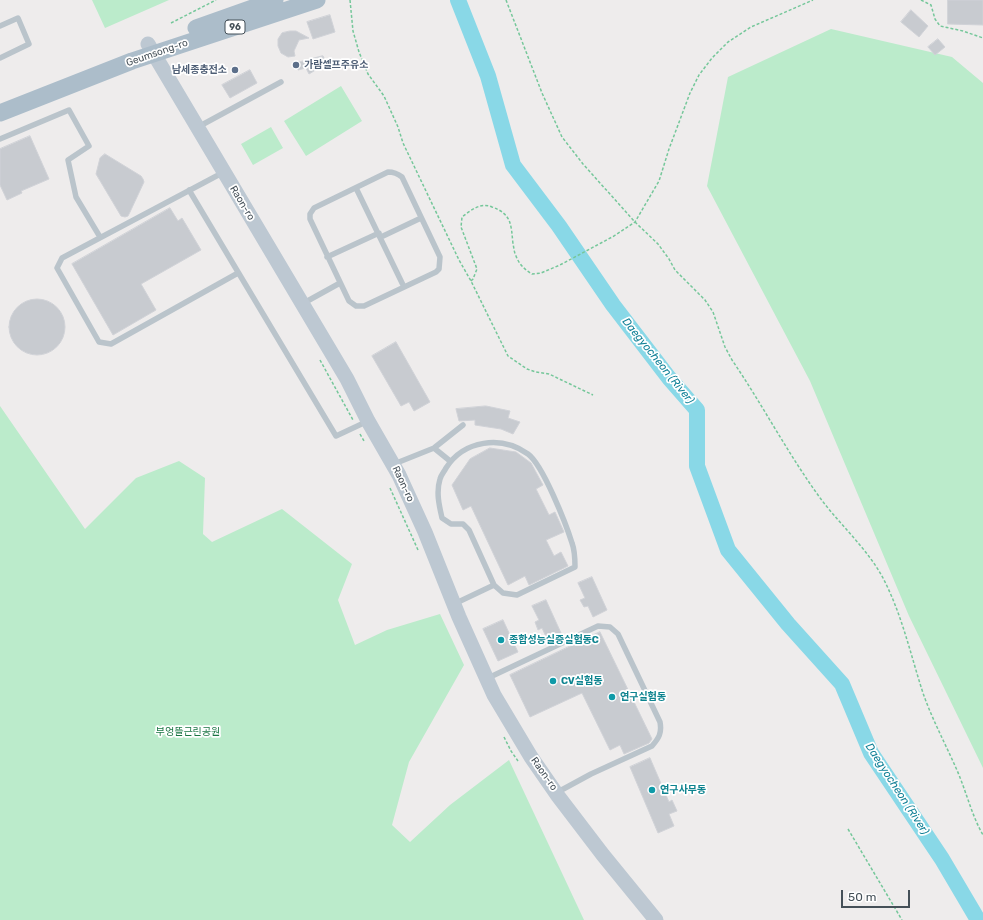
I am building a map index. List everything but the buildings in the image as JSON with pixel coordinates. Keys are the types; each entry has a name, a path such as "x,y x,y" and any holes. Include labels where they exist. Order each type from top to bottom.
{"main road":[{"name":"Geumsong-ro","path":"0,103 151,49 275,0"},
{"name":"Geumsong-ro","path":"0,113 151,49 317,0"},
{"name":"Raon-ro","path":"151,49 347,379 362,424 394,464 425,532 454,604 494,695 514,730 556,793 603,855 656,920"}],"lane":[{"path":"0,26 18,18 29,44 0,58"},
{"path":"197,127 281,82"},
{"path":"0,139 69,110 89,146 68,160 76,197 100,237"},
{"path":"224,172 62,258 57,268 99,342 111,344 238,273"},
{"path":"388,172 393,172 398,173 402,177 421,218 440,257 439,269 436,272 364,306 356,306 350,301 340,283 310,220 310,214 314,208 388,172"},
{"path":"356,188 404,287"},
{"path":"188,190 336,436 362,424"},
{"path":"328,257 421,218"},
{"path":"302,304 340,283"},
{"path":"394,464 434,448 463,425"},
{"path":"489,442 511,444 530,455 546,478 573,544 575,567 517,595 503,593 494,585 469,530 464,524 451,524 442,518 438,497 440,478 450,461 465,449 489,442"},
{"path":"434,448 450,461"},
{"path":"454,604 494,585"},
{"path":"487,679 598,626 610,628 618,634 660,722 662,729 659,739 652,746 592,774 556,793"}],"path":[{"path":"171,23 216,0"},
{"path":"350,0 353,31 368,74 384,96 398,127 403,143 459,260 508,356 527,369 549,374 593,395"},
{"path":"506,0 542,93 562,137 583,164 635,222 658,244 675,270 705,300 712,312 725,347 732,360 797,464 818,496 879,569 903,625 920,684 934,722 956,769 970,808 983,835"},
{"path":"471,281 477,269 461,227 462,217 473,208 486,204 501,210 508,217 515,255 524,269 532,274 560,265 609,239 635,222 659,181 669,149 690,93 699,75 712,58 728,42 751,28 813,0"},
{"path":"921,0 931,5 935,19 940,26 963,31 983,38"},
{"path":"318,354 362,424 366,443"},
{"path":"388,482 419,551"},
{"path":"501,732 511,751 520,763"},
{"path":"848,829 902,920"}],"green space":[{"path":"92,0 169,0 105,28"},
{"path":"831,29 952,57 983,83 983,768 909,616 810,381 707,186 728,77"},
{"path":"341,86 362,121 306,156 284,121"},
{"path":"271,127 283,148 253,165 241,144"},
{"name":"부엉뜰근린공원","path":"0,406 85,529 136,478 179,461 205,478 203,534 212,542 282,509 352,564 338,600 355,645 387,630 440,614 464,665 409,762 392,825 410,842 450,805 509,760 584,920 0,920"}],"waterway":[{"name":"Daegyocheon (River)","path":"458,0 488,76 513,165 559,226 613,305 669,378 697,410 697,466 728,550 788,624 842,684 871,753 942,859 978,920"}],"place":[{"name":"가람셀프주유소","path":"296,65"},
{"name":"남세종충전소","path":"235,70"},
{"name":"종합성능실증실험동C","path":"501,640"},
{"name":"CV실험동","path":"553,681"},
{"name":"연구실험동","path":"612,697"},
{"name":"연구사무동","path":"652,790"}]}
